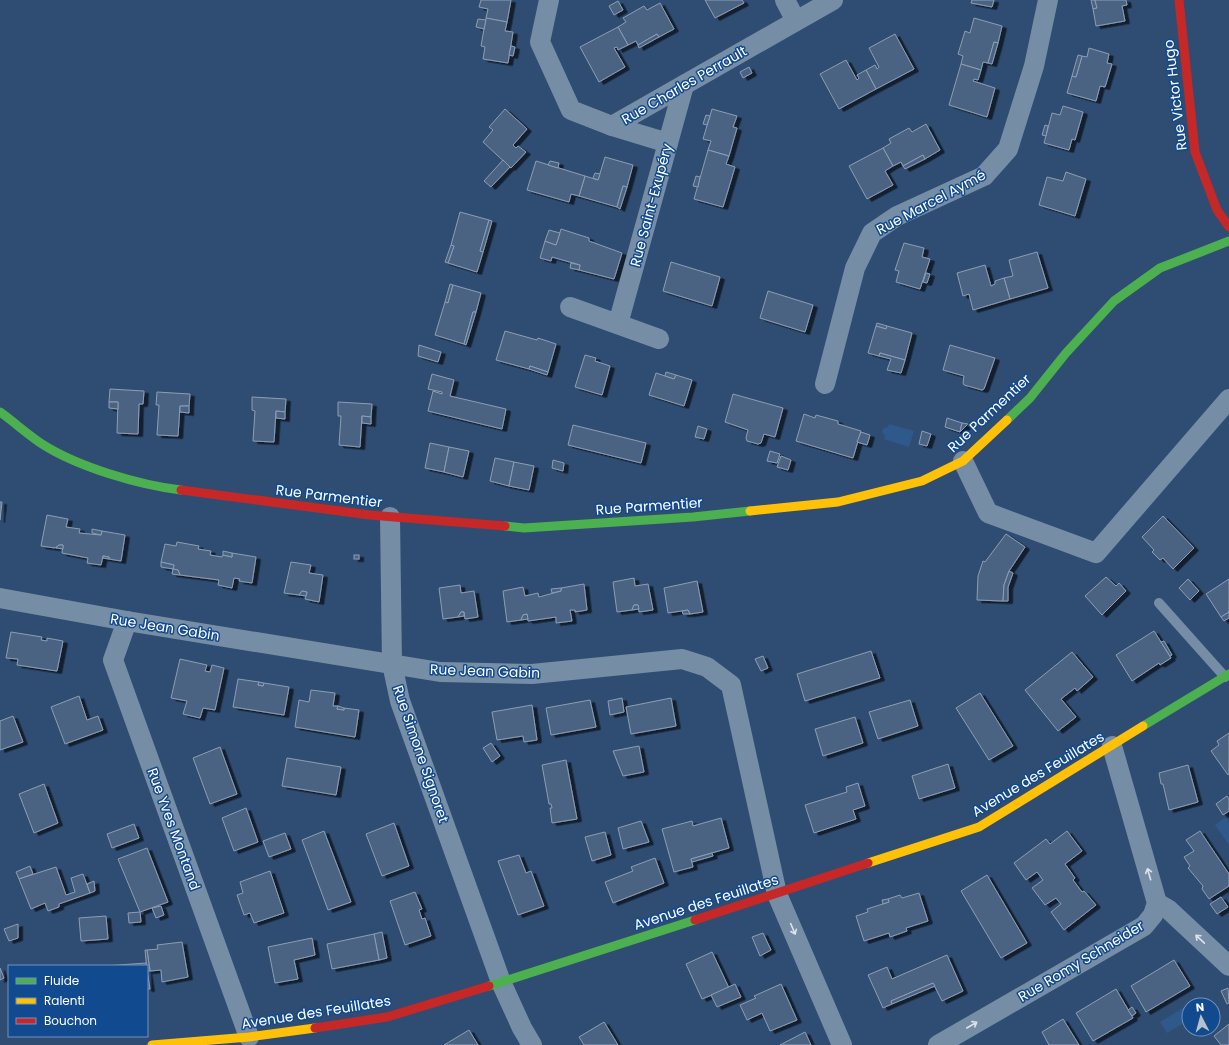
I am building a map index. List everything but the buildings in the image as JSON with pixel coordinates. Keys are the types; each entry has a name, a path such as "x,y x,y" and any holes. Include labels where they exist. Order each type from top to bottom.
{"street":[{"name":"Rue Charles Perrault","path":"550,0 540,42 571,110 612,126 833,0"},
{"path":"785,0 796,21"},
{"name":"Rue Marcel Aymé","path":"825,384 855,268 872,233 897,216 984,176 1008,149 1034,66 1048,0"},
{"name":"Rue Victor Hugo","path":"1179,0 1195,152 1217,210 1229,227"},
{"name":"Rue Saint-Exupéry","path":"618,324 684,85"},
{"path":"612,126 668,143"},
{"name":"Rue Parmentier","path":"0,412 42,444 77,462 116,475 172,489 390,517 524,528 693,517 838,502 922,481 963,461 1030,398 1066,353 1114,301 1160,268 1229,241"},
{"path":"570,307 659,340"},
{"path":"963,461 988,513 1096,553 1229,399"},
{"name":"Rue Simone Signoret","path":"390,517 392,664 400,701 502,982 522,1028 532,1045"},
{"name":"Rue Jean Gabin","path":"0,598 127,621 440,672 532,674 682,659 707,667 731,685 777,894"},
{"name":"Rue Yves Montand","path":"127,621 113,660 249,1037"},
{"name":"Avenue des Feuillates","path":"152,1045 249,1037 342,1025 388,1017 777,894 979,827 1227,676"},
{"path":"1112,746 1157,903 1169,910 1229,966"},
{"path":"777,894 842,1045"},
{"name":"Rue Romy Schneider","path":"938,1045 1144,926 1153,915 1157,903"}],"lane":[{"path":"1158,603 1227,676"}],"water":[{"path":"889,424 914,431 909,447 884,439 885,436 882,431 884,428 888,427"},
{"path":"1226,817 1229,822 1229,845 1215,825"},
{"path":"1181,1009 1181,1025 1167,1033 1160,1022"}],"traffic: fast":[{"path":"1007,420 1030,398 1066,353 1114,301 1160,268 1229,241"},
{"path":"0,412 42,444 73,460 109,474 164,488 181,490"},
{"path":"505,526 524,528 693,517 750,511"},
{"path":"1143,726 1229,674"},
{"path":"489,986 695,920"}],"traffic: slow":[{"path":"750,511 838,502 922,481 963,461 1007,420"},
{"path":"868,863 979,827 1143,726"},
{"path":"152,1045 249,1037 315,1028"}],"traffic: jam":[{"path":"1179,0 1195,152 1217,210 1229,227"},
{"path":"181,490 370,515 505,526"},
{"path":"695,920 868,863"},
{"path":"315,1028 387,1017 489,986"}]}
